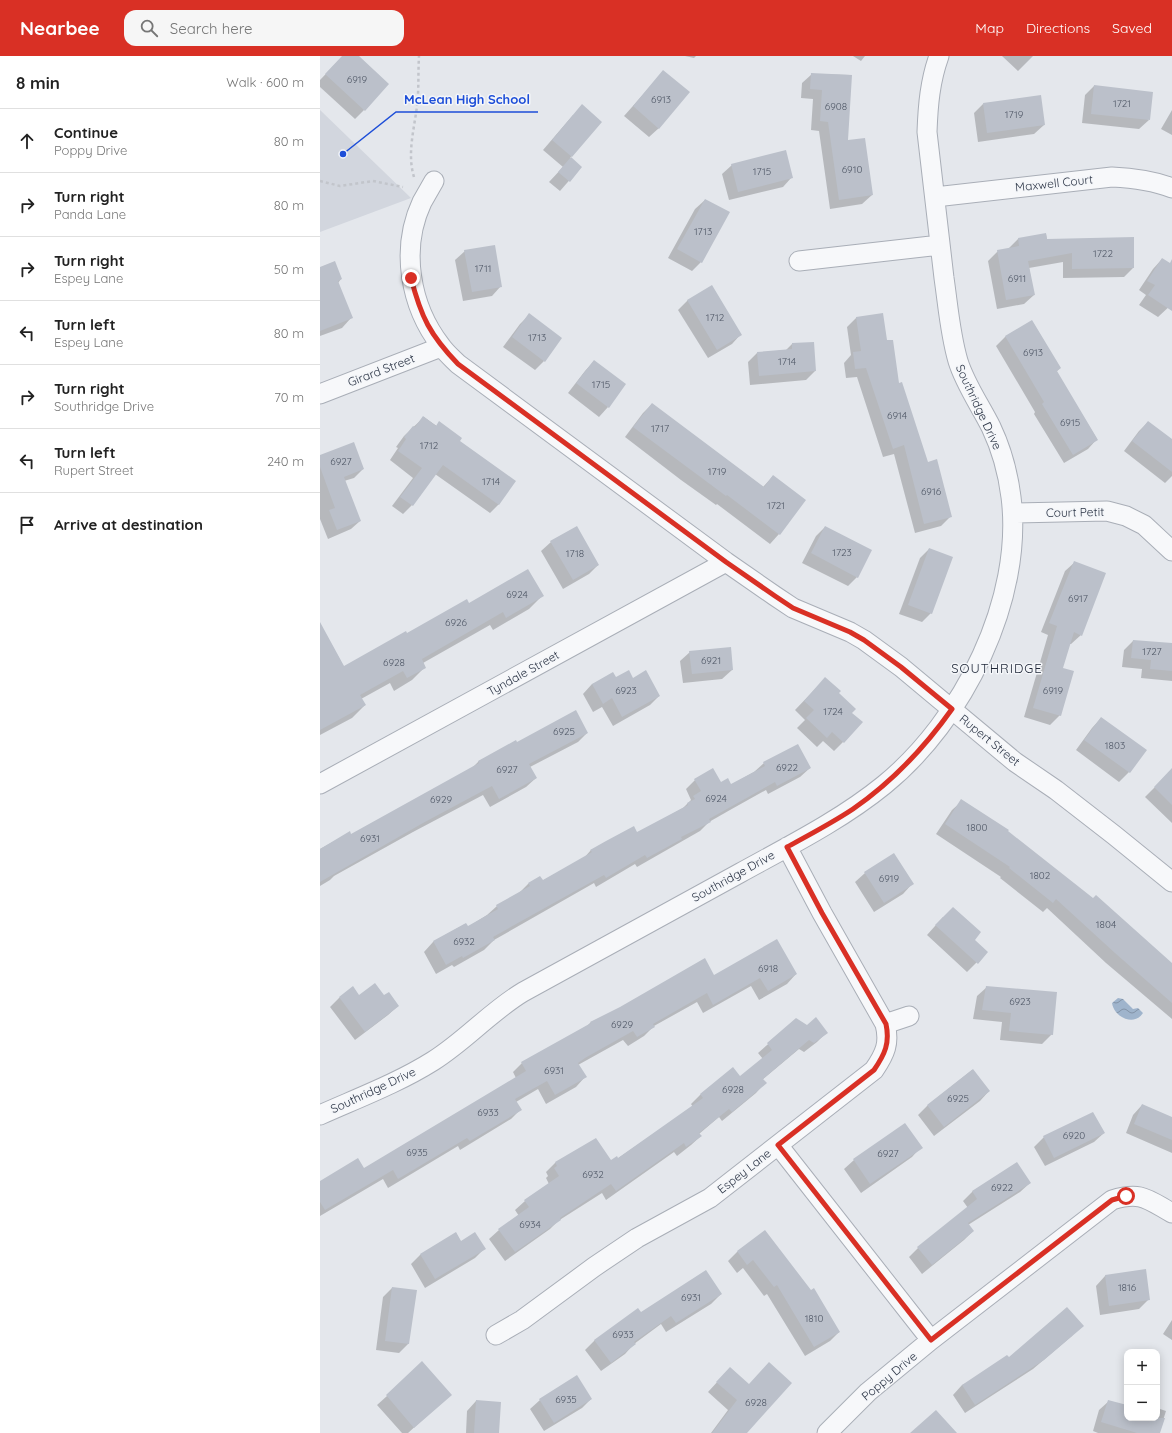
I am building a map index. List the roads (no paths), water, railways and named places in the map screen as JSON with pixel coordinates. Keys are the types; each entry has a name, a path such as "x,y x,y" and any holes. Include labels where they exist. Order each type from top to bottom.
{"street":[{"name":"Southridge Drive","path":"320,1115 395,1082 433,1061 520,993 787,847 853,809 886,783 917,753 952,709 973,674 991,635 1004,595 1012,555 1013,513 1004,461 992,430 958,362 949,316 928,132 928,104 932,74 938,56"},
{"name":"Maxwell Court","path":"935,197 1112,177 1137,178 1172,188"},
{"name":"Rupert Street","path":"434,181 422,203 414,226 410,252 411,278 417,304 428,327 442,347 458,364 726,562 775,596 793,608 850,632 864,640 901,667 1015,762 1056,790 1114,834 1172,882"},
{"path":"799,261 940,245"},
{"name":"Girard Street","path":"320,394 442,347"},
{"name":"Court Petit","path":"1013,513 1107,511 1126,516 1144,525 1172,551"},
{"name":"Tyndale Street","path":"320,784 726,562"},
{"name":"Espey Lane","path":"496,1335 522,1320 594,1267 637,1238 710,1198 874,1070 884,1056 887,1043 886,1024 822,913 787,847"},
{"path":"886,1024 908,1016"},
{"path":"778,1145 931,1340"},
{"name":"Poppy Drive","path":"827,1433 868,1392 931,1340 1112,1200 1126,1196 1142,1196 1172,1212"}],"water":[{"path":"1118,998 1123,999 1133,1009 1138,1008 1143,1013 1139,1017 1130,1020 1120,1016 1116,1012 1112,1003"}],"place":[{"name":"McLean High School","path":"343,154"}],"district":[{"name":"SOUTHRIDGE","path":"997,668"}]}
